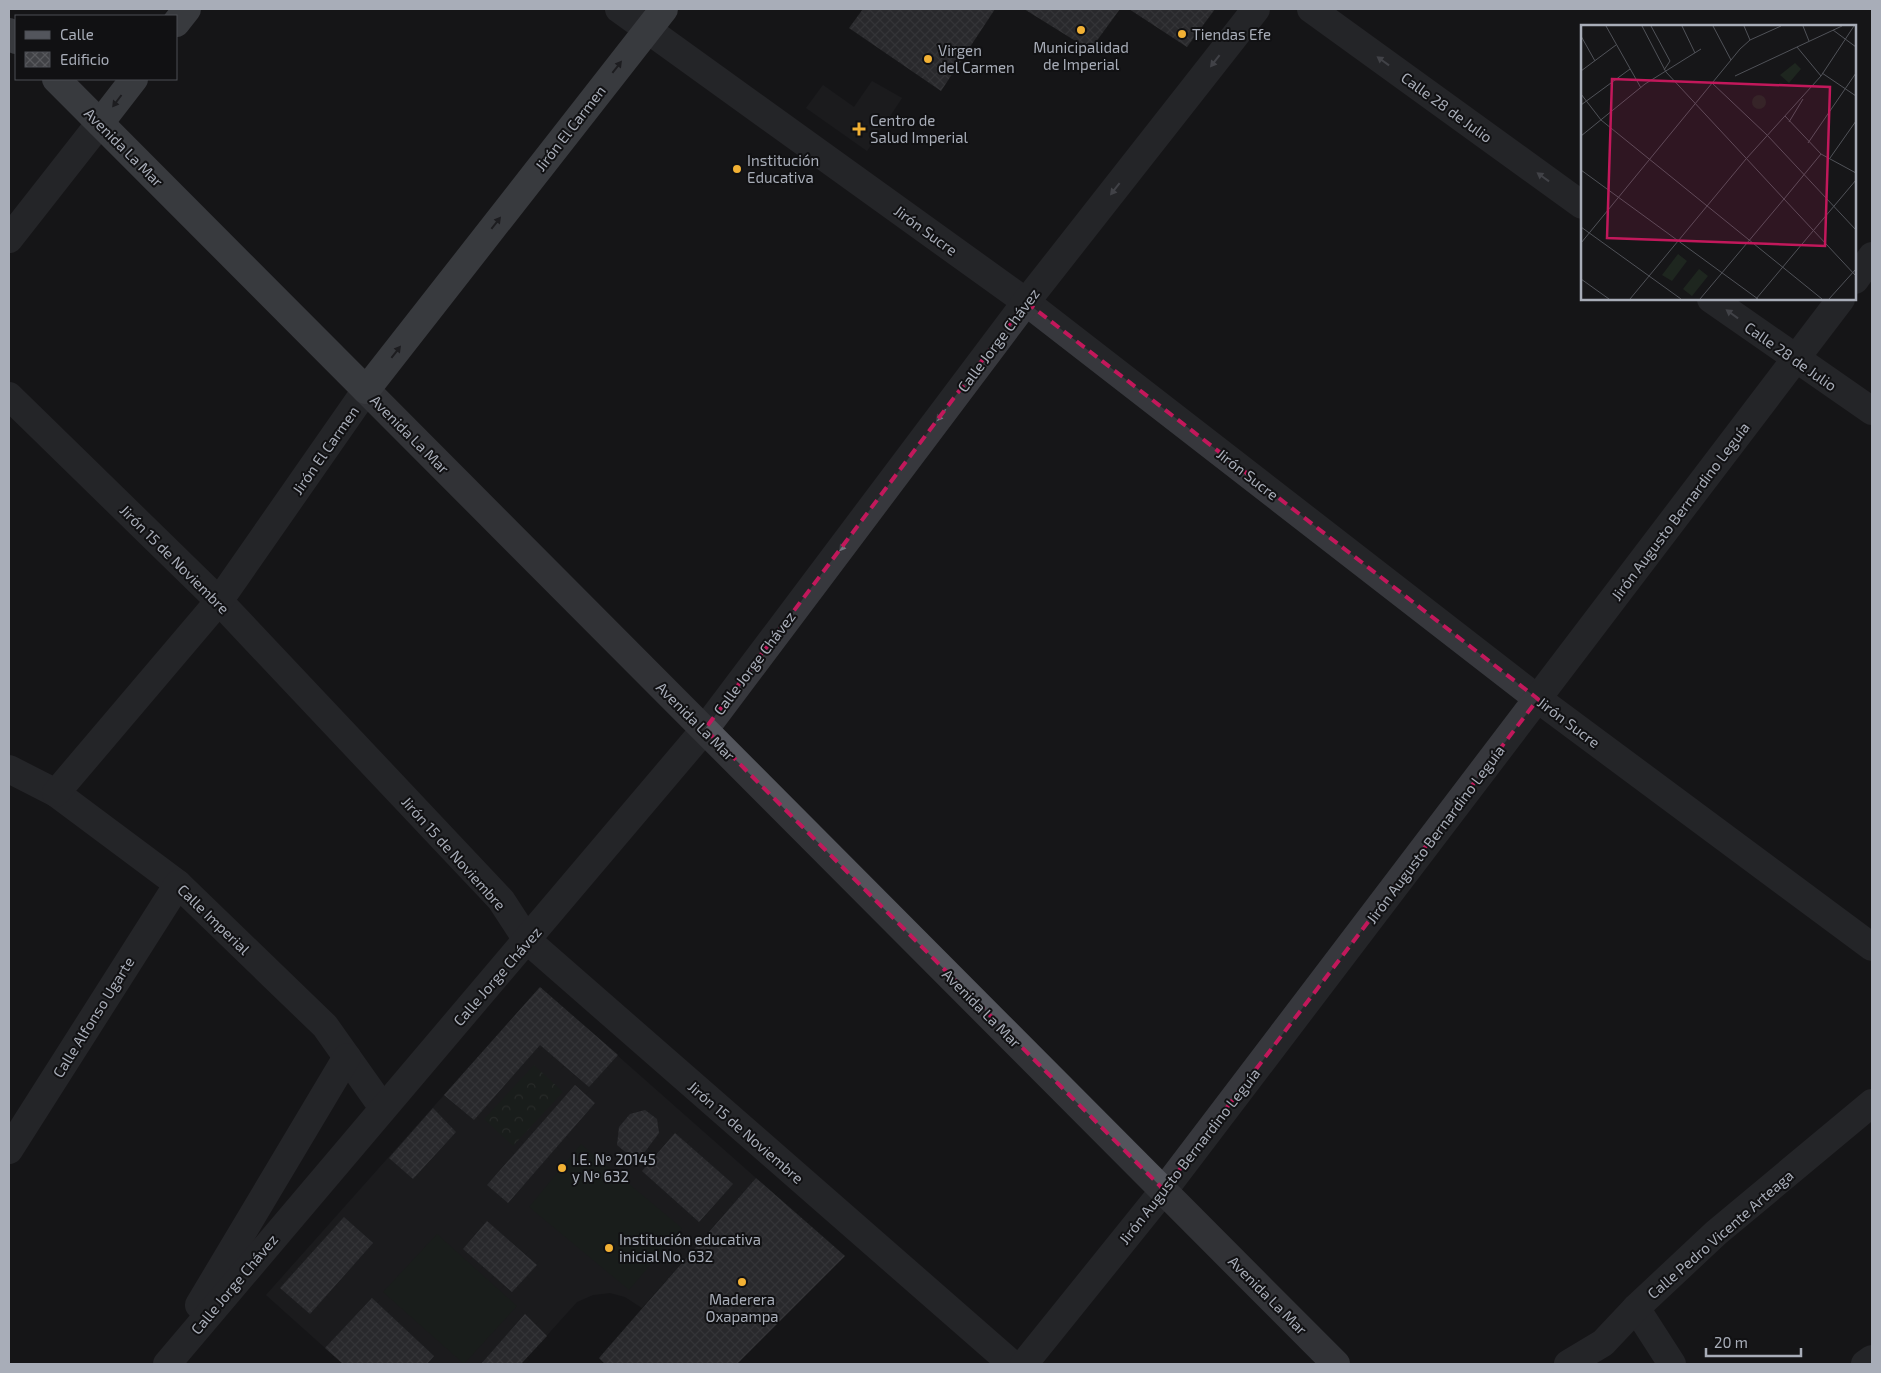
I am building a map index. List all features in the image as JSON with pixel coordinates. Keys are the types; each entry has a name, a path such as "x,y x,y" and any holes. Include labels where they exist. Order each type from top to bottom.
{"highway":[{"path":"178,20 187,9"},
{"name":"Jirón El Carmen","path":"366,390 664,9"},
{"name":"Avenida La Mar","path":"57,80 366,390"},
{"path":"100,123 133,80"}],"main road":[{"name":"Avenida La Mar","path":"366,390 1336,1364"}],"street":[{"name":"Jirón Sucre","path":"619,9 1026,302 1538,699 1872,947"},
{"name":"Calle Jorge Chávez","path":"165,1364 705,729 1026,302 1256,9"},
{"name":"Calle 28 de Julio","path":"1311,9 1581,204"},
{"path":"9,239 100,123"},
{"path":"1856,279 1872,256"},
{"name":"Calle 28 de Julio","path":"1712,300 1796,360 1872,411"},
{"name":"Jirón Augusto Bernardino Leguía","path":"1024,1364 1164,1190 1840,300"},
{"name":"Jirón El Carmen","path":"56,793 219,601 366,390"},
{"name":"Jirón 15 de Noviembre","path":"9,396 219,601 501,900 527,940 1012,1364"},
{"name":"Calle Imperial","path":"9,769 56,793 178,884 325,1026 383,1108"},
{"name":"Calle Alfonso Ugarte","path":"9,1150 178,884"},
{"path":"165,1364 347,1058"},
{"name":"Calle Pedro Vicente Arteaga","path":"1568,1364 1603,1344 1636,1308 1716,1233 1872,1103"},
{"path":"1636,1308 1672,1364"},
{"path":"1865,1364 1872,1359"}],"highlighted area":[{"path":"1026,302 1538,699 1164,1190 705,729"}],"shaded area":[{"name":"Centro de Salud Imperial","path":"872,81 902,98 867,151 806,108 823,85 854,107"},
{"name":"I.E. Nº 20145 y Nº 632","path":"540,987 756,1178 642,1308 625,1297 610,1293 593,1295 577,1302 521,1364 343,1364 266,1295"}],"green space":[{"path":"534,1065 563,1092 513,1146 484,1119"},
{"path":"581,1144 682,1228 629,1290 529,1207"},
{"path":"437,1234 517,1306 464,1364 383,1292"}],"building":[{"name":"Virgen del Carmen","path":"863,9 995,9 941,91 849,28"},
{"name":"Municipalidad de Imperial","path":"1024,9 1120,9 1090,50"},
{"name":"Tiendas Efe","path":"1129,9 1215,9 1187,47"},
{"path":"540,987 618,1055 589,1087 540,1045 474,1120 444,1095"},
{"path":"575,1085 595,1103 508,1203 487,1185"},
{"path":"433,1108 456,1132 413,1179 389,1158"},
{"path":"645,1110 657,1119 659,1133 644,1153 630,1156 617,1145 619,1127 630,1114"},
{"path":"675,1133 733,1184 699,1222 642,1171"},
{"name":"Maderera Oxapampa","path":"756,1178 845,1256 737,1364 605,1364 599,1358"},
{"path":"344,1217 373,1243 310,1314 280,1288"},
{"path":"487,1221 537,1265 512,1292 463,1249"},
{"path":"372,1298 434,1356 427,1364 343,1364 325,1348"},
{"path":"525,1314 547,1336 521,1364 481,1364"}],"place":[{"name":"Municipalidad de Imperial","path":"1081,30"},
{"name":"Tiendas Efe","path":"1182,34"},
{"name":"Virgen del Carmen","path":"928,59"},
{"name":"Centro de Salud Imperial","path":"859,129"},
{"name":"Institución Educativa","path":"737,169"},
{"name":"I.E. Nº 20145 y Nº 632","path":"562,1168"},
{"name":"Institución educativa inicial No. 632","path":"609,1248"},
{"name":"Maderera Oxapampa","path":"742,1282"}]}
